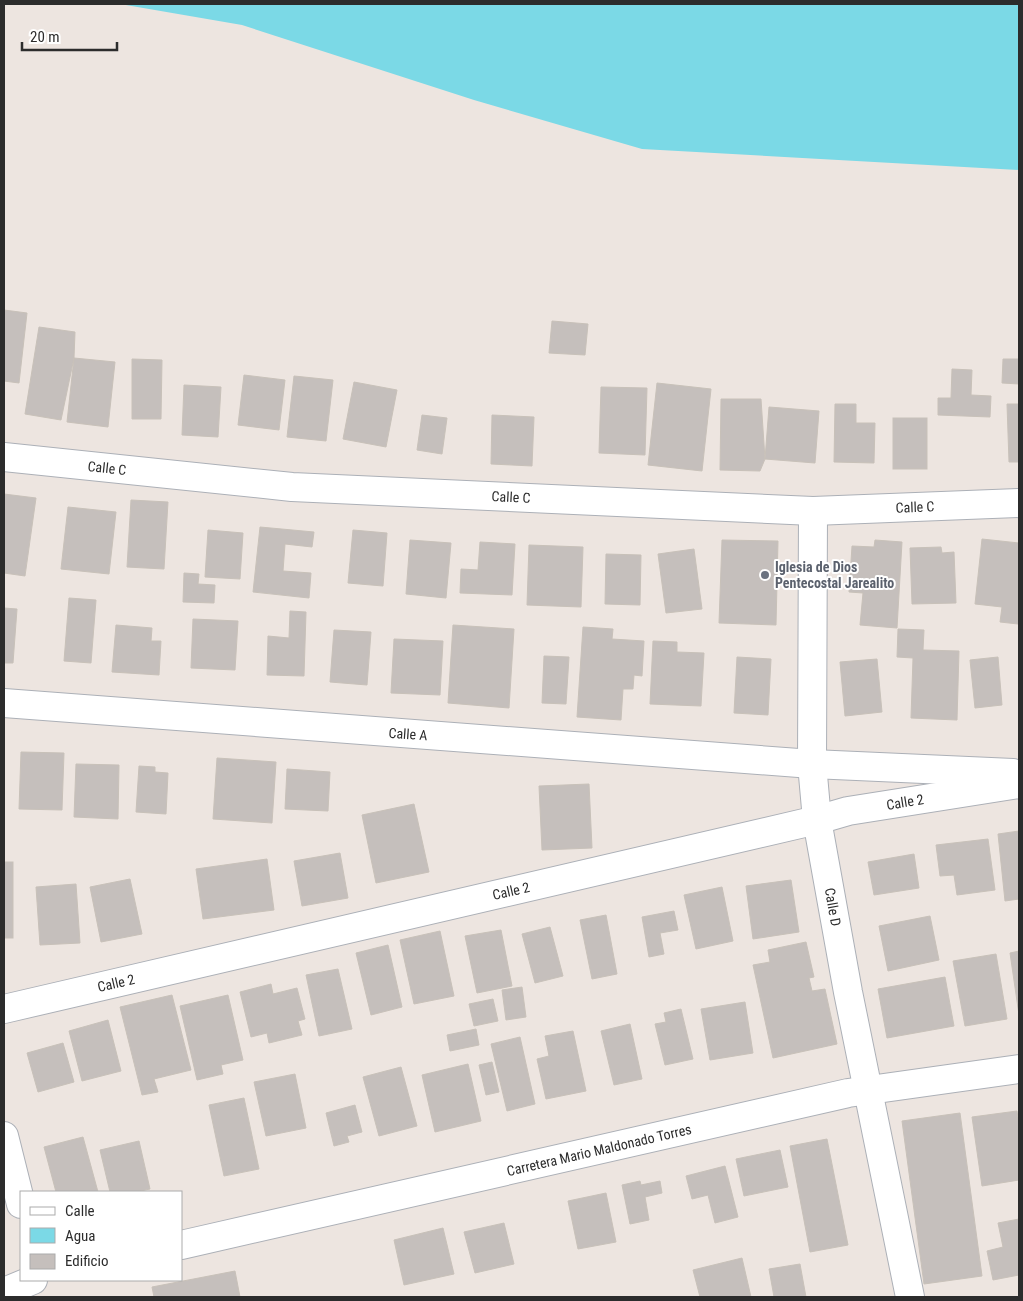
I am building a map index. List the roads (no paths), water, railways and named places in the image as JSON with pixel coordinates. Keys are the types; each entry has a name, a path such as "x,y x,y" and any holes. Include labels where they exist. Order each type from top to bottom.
{"street":[{"name":"Calle C","path":"4,457 292,487 814,511 1019,503"},
{"name":"Calle D","path":"814,511 812,764 818,820 848,992 910,1297"},
{"name":"Calle A","path":"4,704 812,764 1019,773"},
{"name":"Calle 2","path":"4,1009 818,820 848,811 1019,784"},
{"name":"Carretera Mario Maldonado Torres","path":"182,1245 867,1090 1019,1069"},
{"path":"4,1136 20,1200"},
{"path":"4,1292 32,1281"}],"water":[{"path":"120,4 1019,4 1019,170 642,149 474,100 242,25"}],"place":[{"name":"Iglesia de Dios Pentecostal Jarealito","path":"765,575"}]}
